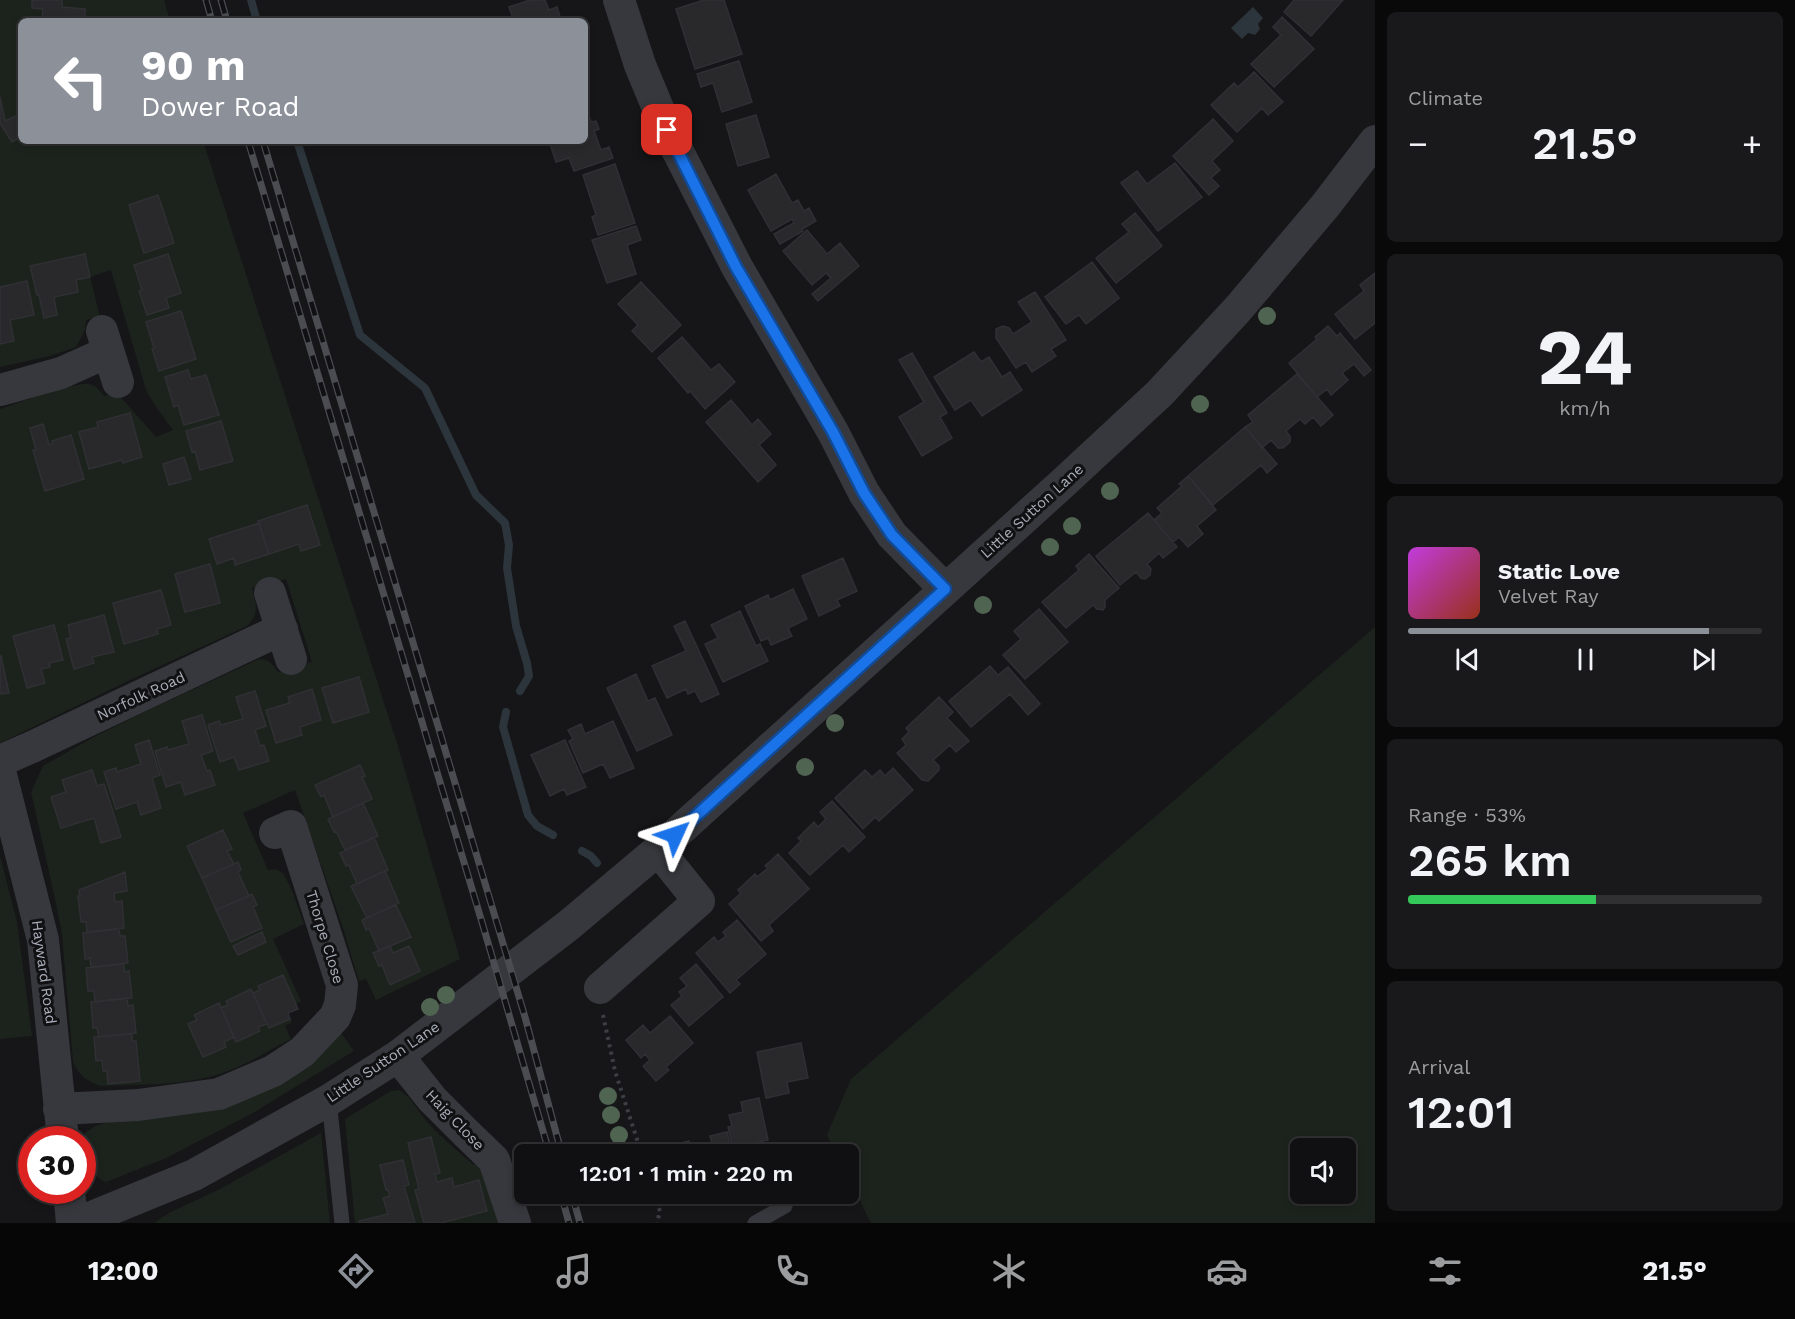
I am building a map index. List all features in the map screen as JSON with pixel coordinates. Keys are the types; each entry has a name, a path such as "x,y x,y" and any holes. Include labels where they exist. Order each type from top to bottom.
{"street":[{"path":"619,0 640,65 667,130 736,267 833,432 864,493 892,535 945,589"},
{"name":"Little Sutton Lane","path":"77,1223 194,1175 329,1100 398,1056 569,925 658,850 1160,393 1237,310 1326,206 1375,141"},
{"path":"0,390 61,373 105,341 118,382"},
{"path":"270,593 291,659"},
{"name":"Norfolk Road","path":"0,761 282,629"},
{"name":"Hayward Road","path":"0,771 43,940 61,1126"},
{"name":"Thorpe Close","path":"59,1109 138,1105 219,1094 273,1071 302,1052 335,1017 340,1005 342,985 291,826 275,833"},
{"path":"600,988 699,901 658,850"},
{"name":"Haig Close","path":"398,1056 432,1099 494,1160 515,1223"},
{"path":"70,1204 72,1223"}],"lane":[{"path":"329,1100 342,1223"},
{"path":"755,1223 785,1206"}],"path":[{"path":"600,988 604,1028 638,1144"},
{"path":"657,1223 660,1211 658,1204"}],"shaded area":[{"path":"0,0 164,0 169,18 18,18 18,144 204,144 397,743 460,959 376,1000 366,979 359,981 295,790 243,813 268,870 274,869 285,876 304,924 273,939 301,1001 296,1004 298,1009 288,1013 292,1022 285,1026 291,1039 235,1068 202,1079 159,1084 100,1086 80,1074 73,1061 62,934 31,792 43,766 142,713 259,659 268,661 278,672 312,662 286,579 252,588 256,604 255,612 247,626 0,743 0,409 60,389 90,384 104,396 117,393 156,437 173,430 146,390 111,270 90,277 100,317 86,320 85,330 76,347 50,356 0,367"},
{"path":"1253,7 1263,18 1258,24 1260,29 1255,35 1248,33 1242,39 1231,28"},
{"path":"1375,627 1375,1223 871,1223 859,1199 859,1144 832,1144 827,1135 851,1079"},
{"path":"0,856 17,922 32,1036 0,1039"},
{"path":"339,1030 354,1051 251,1114 166,1158 106,1182 96,1176 96,1126"},
{"path":"399,1090 456,1150 474,1165 482,1162 503,1223 355,1223 345,1119 391,1091"},
{"path":"321,1133 330,1223 154,1223 169,1213 220,1189"}],"building":[{"path":"32,0 62,0 62,7 85,9 85,18 42,18 43,9 32,8"},
{"path":"530,0 545,0 549,10 557,7 560,18 513,18 509,7"},
{"path":"704,0 724,0 742,54 695,69 676,9"},
{"path":"1294,0 1343,0 1311,36 1284,12"},
{"path":"1282,17 1314,49 1274,87 1251,64 1281,35 1273,27"},
{"path":"739,61 752,102 722,112 713,83 701,87 697,74"},
{"path":"1254,72 1283,102 1268,115 1262,108 1237,132 1211,105 1234,83 1238,87"},
{"path":"0,97 5,121 18,115 18,139 12,142 0,123"},
{"path":"588,113 591,122 596,121 599,129 594,131 601,150 609,147 613,158 574,171 569,158 556,162 550,144 588,144"},
{"path":"756,115 769,157 738,166 726,124"},
{"path":"1213,119 1233,141 1212,161 1220,170 1211,178 1219,186 1209,195 1173,156"},
{"path":"1175,163 1202,197 1158,231 1121,183 1137,171 1147,184"},
{"path":"615,164 635,223 598,235 592,217 596,215 583,175"},
{"path":"776,174 792,203 798,200 804,211 809,208 816,221 780,244 774,234 794,223 792,219 771,231 748,190"},
{"path":"158,195 174,243 144,253 129,205"},
{"path":"1135,213 1162,246 1116,283 1096,258 1129,232 1122,224"},
{"path":"636,226 641,240 627,245 636,274 607,283 592,240"},
{"path":"807,230 827,254 840,243 859,266 818,301 812,294 831,278 826,273 812,285 783,251"},
{"path":"85,254 90,277 76,280 78,292 54,297 57,315 44,318 30,266"},
{"path":"168,254 181,293 166,298 169,308 147,315 134,265"},
{"path":"1092,262 1119,298 1086,324 1079,315 1066,324 1045,297"},
{"path":"1375,273 1375,323 1355,339 1335,314 1364,291 1360,285"},
{"path":"27,281 34,315 10,320 14,341 0,344 0,287"},
{"path":"641,282 681,325 652,352 632,331 638,325 618,304"},
{"path":"1035,292 1066,340 1051,349 1056,356 1032,372 1026,362 1016,368 996,338 996,329 1003,326 1009,328 1013,334 1032,322 1018,302"},
{"path":"181,311 196,359 159,371 146,322"},
{"path":"1328,326 1337,336 1340,333 1371,370 1364,376 1354,364 1342,373 1348,380 1331,395 1327,389 1317,397 1289,363 1317,339 1315,337"},
{"path":"682,337 711,370 719,364 735,382 705,409 658,358"},
{"path":"974,352 981,362 989,357 1002,377 1010,372 1022,390 982,416 971,400 955,410 934,377"},
{"path":"912,353 947,413 940,417 952,438 922,456 899,417 924,402 899,360"},
{"path":"188,370 191,379 206,375 219,415 184,425 178,405 174,407 165,377"},
{"path":"1297,374 1333,415 1321,426 1313,417 1305,424 1300,419 1286,431 1290,436 1290,442 1283,448 1278,448 1271,440 1262,448 1245,427 1253,422 1248,415"},
{"path":"731,400 752,425 758,419 771,434 759,445 776,465 758,482 706,422"},
{"path":"130,413 142,457 89,469 79,432 98,427 97,422"},
{"path":"221,421 233,461 200,470 186,431"},
{"path":"43,424 49,445 52,441 71,435 84,479 45,491 33,450 36,450 30,428"},
{"path":"1245,427 1277,464 1267,473 1261,465 1213,505 1188,476"},
{"path":"184,457 191,479 169,485 163,464"},
{"path":"1188,476 1216,510 1197,526 1203,534 1188,547 1179,537 1173,542 1154,520 1162,513 1157,508 1182,486 1179,484"},
{"path":"307,505 320,545 301,551 299,544 269,554 258,521"},
{"path":"1148,513 1177,547 1163,558 1159,553 1147,564 1151,569 1150,575 1145,579 1136,572 1120,585 1096,556"},
{"path":"259,523 269,554 235,565 234,558 217,564 209,539"},
{"path":"1089,554 1119,588 1105,600 1103,610 1093,605 1066,628 1042,602 1079,570 1076,566"},
{"path":"843,558 857,591 837,600 840,606 819,616 802,576"},
{"path":"210,564 220,603 185,612 175,574"},
{"path":"793,589 807,619 788,628 792,636 771,645 768,638 761,641 745,606 768,595 770,600"},
{"path":"161,590 171,625 157,629 158,634 124,644 113,603"},
{"path":"1039,609 1068,642 1025,679 1003,655 1021,639 1014,631"},
{"path":"740,611 756,646 760,644 768,661 723,682 705,644 718,638 711,625"},
{"path":"104,615 114,652 92,657 94,663 74,669 66,639 71,638 68,625"},
{"path":"685,621 719,694 701,702 695,691 688,694 686,689 667,698 652,666 686,651 674,626"},
{"path":"54,625 63,660 49,663 50,667 41,669 45,683 27,688 13,636"},
{"path":"1,656 9,693 0,694"},
{"path":"990,666 998,675 1008,667 1040,704 1028,715 1010,694 971,727 949,701"},
{"path":"636,674 648,701 655,698 672,735 637,751 607,688"},
{"path":"359,677 369,712 333,723 322,688"},
{"path":"312,689 321,720 300,727 302,735 276,743 266,710 290,703 288,697"},
{"path":"255,691 266,726 255,730 260,746 264,745 269,761 239,770 234,757 220,762 208,725 219,721 221,725 243,719 236,697"},
{"path":"939,697 953,712 947,718 969,741 956,752 950,745 933,760 939,766 939,770 928,781 922,780 897,753 906,745 902,739 909,732 906,728"},
{"path":"202,715 213,751 201,755 207,771 210,770 215,785 185,795 181,782 166,787 155,751 189,744 182,721"},
{"path":"613,721 634,768 610,778 603,764 583,773 569,741 573,739 568,730 581,724 585,734"},
{"path":"149,740 160,775 152,778 161,808 141,815 137,802 116,809 104,772 116,768 117,772 141,764 135,745"},
{"path":"565,740 586,787 567,795 564,789 550,796 531,755"},
{"path":"360,765 365,776 362,777 372,799 333,817 324,795 321,797 315,785"},
{"path":"893,768 913,790 879,821 875,817 863,829 835,798 865,770 872,777 880,770 885,776"},
{"path":"92,770 97,786 104,784 121,837 101,843 94,818 61,828 51,797 66,792 62,780"},
{"path":"832,801 865,837 849,852 843,845 810,875 789,853 801,841 798,838 814,822 818,827 826,819 820,812"},
{"path":"363,803 378,836 345,850 328,819"},
{"path":"223,830 232,849 227,851 234,864 202,878 187,846"},
{"path":"374,837 388,870 357,884 349,865 346,866 340,853"},
{"path":"778,854 809,889 769,925 773,931 761,941 729,904 741,893 738,890 755,874 757,877 768,868 765,866"},
{"path":"238,862 241,870 238,872 249,896 216,910 202,878"},
{"path":"385,871 399,903 367,918 351,886"},
{"path":"125,872 127,891 114,893 115,902 122,901 124,928 87,932 86,922 81,922 79,890"},
{"path":"252,894 257,905 253,907 262,928 231,942 216,910"},
{"path":"396,905 411,937 379,951 369,928 366,930 362,920"},
{"path":"737,920 766,954 736,980 740,984 730,993 696,953 714,937 718,942 726,936 723,932"},
{"path":"119,929 120,936 125,936 128,963 91,967 90,958 85,959 83,933"},
{"path":"262,932 266,942 238,955 233,946"},
{"path":"390,946 393,953 409,946 420,971 390,985 382,965 379,966 373,953"},
{"path":"124,964 124,972 129,971 132,998 95,1002 94,991 88,991 86,968"},
{"path":"696,964 723,997 689,1026 671,1005 682,996 679,992 687,986 680,978"},
{"path":"283,975 298,1009 288,1013 290,1019 269,1028 253,993 260,990 258,986"},
{"path":"251,989 267,1024 258,1027 260,1031 236,1042 221,1008 228,1005 226,1001"},
{"path":"127,998 128,1006 133,1005 136,1033 99,1037 97,1028 93,1028 91,1002"},
{"path":"219,1003 234,1037 224,1042 226,1047 203,1057 188,1024 197,1020 194,1015"},
{"path":"670,1016 693,1043 666,1067 669,1070 656,1081 643,1066 650,1060 645,1054 641,1058 626,1040 643,1025 650,1033"},
{"path":"132,1034 132,1041 136,1041 140,1081 108,1084 107,1071 103,1071 102,1060 96,1061 94,1037"},
{"path":"801,1043 808,1078 787,1082 789,1093 766,1098 757,1052"},
{"path":"759,1098 768,1140 758,1142 758,1144 732,1144 728,1127 732,1126 729,1115 743,1112 741,1102"},
{"path":"727,1132 730,1144 712,1144 710,1136"},
{"path":"431,1137 440,1173 435,1174 437,1182 452,1178 454,1187 479,1180 487,1211 441,1223 424,1223 415,1190 419,1189 408,1143"},
{"path":"403,1160 409,1185 404,1186 415,1223 359,1223 359,1221 388,1214 383,1198 390,1196 386,1190 380,1165"}],"waterway":[{"path":"251,0 256,18"},
{"path":"298,144 360,335 425,388 476,495 505,523 509,545 507,568 516,626 529,676 520,691"},
{"path":"506,712 503,727 528,815 537,826 553,835"},
{"path":"582,851 597,863"}],"railway":[{"path":"206,0 211,18"},
{"path":"221,0 226,18"},
{"path":"249,144 547,1144"},
{"path":"264,144 525,1017 559,1144"},
{"path":"564,1204 569,1223"},
{"path":"575,1204 580,1223"}],"route":[{"path":"667,130 736,267 833,432 864,493 892,535 945,589 675,835"}]}
